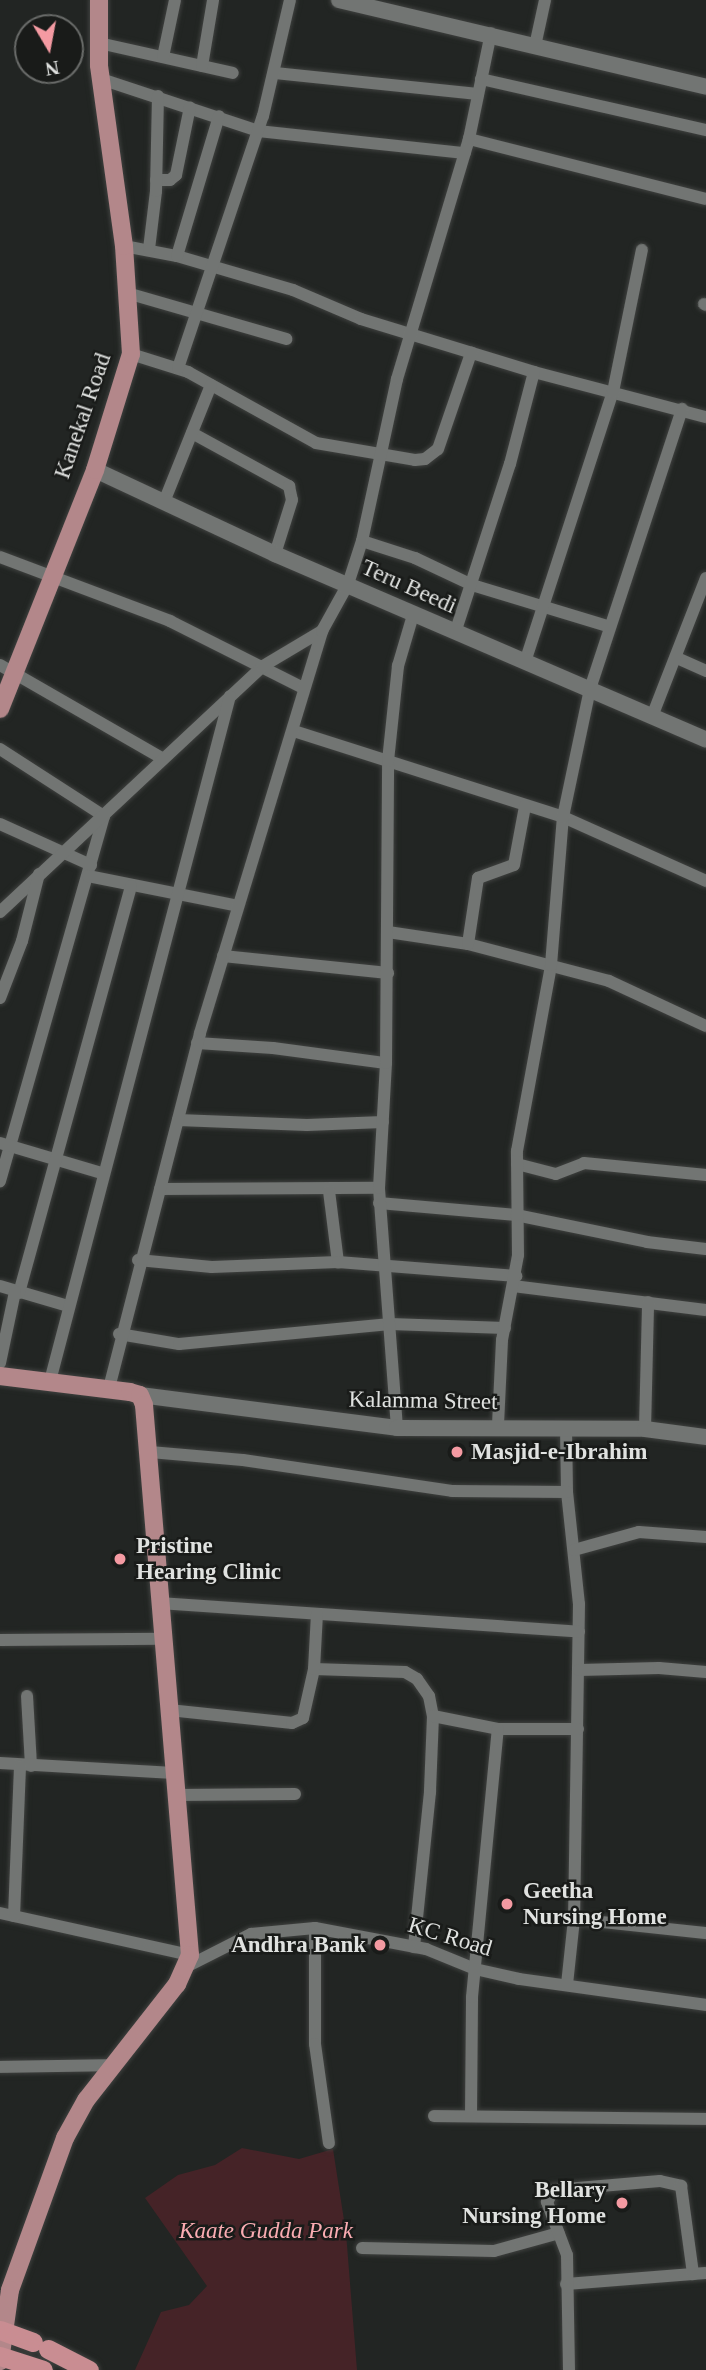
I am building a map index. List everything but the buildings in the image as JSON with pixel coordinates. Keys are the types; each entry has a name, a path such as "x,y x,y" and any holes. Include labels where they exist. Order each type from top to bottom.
{"highway":[{"path":"3,2331 89,2370"},
{"path":"1,2358 43,2370"}],"main road":[{"name":"Kanekal Road","path":"0,709 7,668 52,577 94,470 131,354 124,246 101,79 99,0"},
{"path":"0,1376 109,1388 140,1395 150,1450 159,1603 189,1961 115,2065 86,2100 65,2137 5,2297 1,2358"}],"street":[{"path":"163,57 175,0"},
{"path":"202,66 214,0"},
{"path":"178,368 258,131 275,72 290,0"},
{"path":"340,0 491,33 534,46 706,87"},
{"path":"534,46 545,0"},
{"path":"109,1388 119,1334 197,1043 294,731 303,688 322,631 348,584 362,541 379,455 411,334 469,139 491,33"},
{"path":"99,43 233,73"},
{"path":"275,72 478,94"},
{"path":"101,79 258,131 465,153"},
{"path":"481,79 706,131"},
{"path":"149,249 156,180 158,96"},
{"path":"156,180 170,180 176,175 190,107"},
{"path":"177,256 219,116"},
{"path":"469,139 706,199"},
{"path":"124,246 177,256 471,353 706,417"},
{"path":"526,659 547,607 613,392 642,250"},
{"path":"127,293 197,310 286,339"},
{"path":"131,354 178,368 302,437 379,455 425,459 438,450 471,353"},
{"path":"456,633 534,372"},
{"path":"164,502 211,385"},
{"path":"498,1425 505,1328 514,1281 517,1164 525,1088 551,965 563,817 590,689 682,409"},
{"path":"192,433 289,486 292,500 275,554"},
{"name":"Teru Beedi","path":"94,470 413,615 526,659 706,740"},
{"path":"362,541 415,558 472,585 610,626"},
{"path":"0,557 170,621 303,688"},
{"path":"653,715 706,577"},
{"path":"397,1428 379,1188 388,973 388,761 398,666 413,615"},
{"path":"0,912 162,758 263,667 322,631"},
{"path":"677,658 706,671"},
{"path":"7,668 162,758"},
{"path":"50,1381 102,1174 180,895 230,696"},
{"path":"294,731 563,817 706,881"},
{"path":"0,749 104,816"},
{"path":"468,944 478,878 514,865 525,806"},
{"path":"0,1182 6,1145 104,816"},
{"path":"0,824 62,852 89,870 131,886 238,906"},
{"path":"0,998 22,941 39,874"},
{"path":"0,1363 17,1293 131,886"},
{"path":"388,932 468,944 609,981 706,1026"},
{"path":"223,956 388,973"},
{"path":"197,1043 273,1048 386,1063"},
{"path":"178,1120 307,1125 383,1122"},
{"path":"6,1145 102,1174"},
{"path":"517,1164 555,1174 584,1163 706,1175"},
{"path":"160,1189 329,1191 379,1188"},
{"path":"329,1191 338,1262"},
{"path":"379,1203 516,1215 648,1242 706,1249"},
{"path":"138,1260 212,1267 338,1262 514,1281 706,1310"},
{"path":"0,1286 68,1306"},
{"path":"645,1429 648,1302"},
{"path":"119,1334 179,1344 390,1324 505,1328"},
{"name":"Kalamma Street","path":"140,1395 397,1428 498,1425 645,1429 706,1437"},
{"path":"566,1428 567,1492 579,1632 575,1919 567,1985"},
{"path":"150,1450 243,1460 452,1491 567,1492"},
{"path":"574,1550 639,1532 706,1536"},
{"path":"159,1603 579,1632"},
{"path":"169,1710 292,1723 309,1710 317,1614"},
{"path":"0,1640 162,1639"},
{"path":"579,1670 659,1668 706,1672"},
{"path":"314,1670 405,1672 417,1679 429,1696 433,1716 414,1947"},
{"path":"14,1916 25,1766 27,1696"},
{"path":"433,1716 498,1729 578,1729"},
{"path":"471,2115 475,1969 498,1729"},
{"path":"0,1763 174,1773"},
{"path":"176,1795 295,1794"},
{"path":"0,1913 189,1961"},
{"path":"575,1919 706,1933"},
{"path":"315,1928 315,2044 329,2143"},
{"name":"KC Road","path":"189,1961 251,1934 315,1928 414,1947 475,1969 706,2005"},
{"path":"0,2067 115,2065"},
{"path":"434,2116 706,2119"},
{"path":"566,2284 700,2274 681,2186 673,2182 554,2190 547,2202 567,2255 566,2284 569,2370"},
{"path":"362,2248 494,2251 559,2233"}],"green space":[{"name":"Kaate Gudda Park","path":"242,2148 299,2159 333,2149 346,2233 357,2370 135,2370 161,2312 189,2305 207,2286 145,2198 178,2175 215,2165"}],"place":[{"name":"Masjid-e-Ibrahim","path":"457,1452"},
{"name":"Pristine Hearing Clinic","path":"120,1559"},
{"name":"Geetha Nursing Home","path":"507,1904"},
{"name":"Andhra Bank","path":"380,1945"},
{"name":"Bellary Nursing Home","path":"622,2203"}]}
